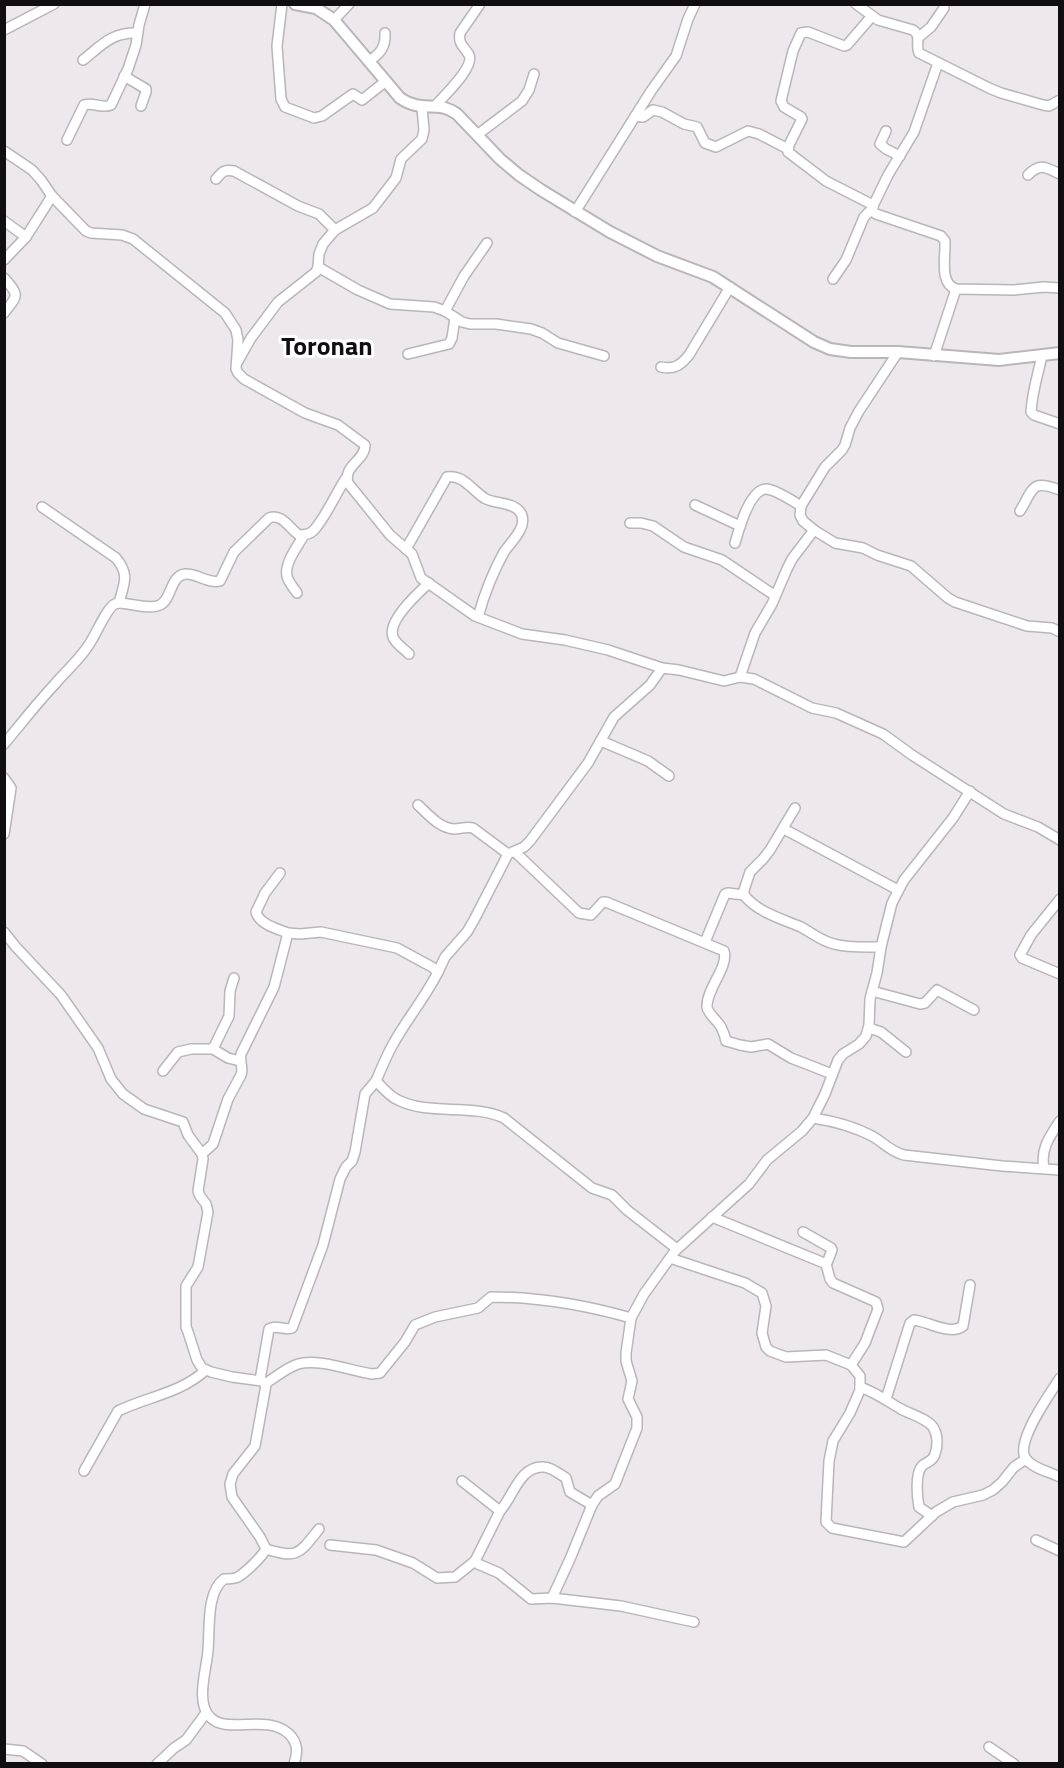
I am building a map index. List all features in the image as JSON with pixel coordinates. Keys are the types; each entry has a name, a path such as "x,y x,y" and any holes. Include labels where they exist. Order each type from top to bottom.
{"street":[{"path":"4,30 54,4"},
{"path":"67,140 84,105 92,103 105,107 111,105 136,45 145,4"},
{"path":"282,4 277,46 281,99 285,107 314,118 322,117 353,94 362,100 386,81"},
{"path":"295,4 316,8 334,20 400,98 408,104 422,108 435,106 450,109 519,175 575,212 657,256 702,272 730,287 813,342 851,352 898,352 999,360 1059,353"},
{"path":"334,20 349,4"},
{"path":"435,106 459,79 471,61 468,53 460,45 459,39 460,33 480,4"},
{"path":"575,212 635,116 676,56 695,4"},
{"path":"860,5 872,16 886,23 917,33 919,53 989,88 1016,98 1049,106 1059,100"},
{"path":"919,37 931,27 944,8"},
{"path":"788,149 802,119 784,107 781,101 793,51 801,33 808,32 844,46 872,16"},
{"path":"83,60 117,34 138,33"},
{"path":"369,61 377,56 384,47 385,33"},
{"path":"833,279 846,260 864,217 873,207 914,132 938,63"},
{"path":"477,135 522,100 529,90 534,74"},
{"path":"124,76 146,89 141,106"},
{"path":"236,363 251,338 278,302 316,272 318,254 335,230 373,208 390,188 396,178 401,159 422,139 424,130 422,108"},
{"path":"635,116 643,117 653,110 662,112 684,124 697,127 708,146 716,147 748,131 788,149 793,156 826,181 866,200 876,214 941,236 945,241 946,283 950,287 1014,290 1059,288"},
{"path":"886,131 880,144 900,156"},
{"path":"4,151 32,170 52,196 86,231 122,235 133,239 225,313 236,330 238,373 251,384 305,413 338,425 365,445 364,453 347,473 313,532 299,534 279,518 274,516 268,518 234,552 220,582 216,583 182,574 177,578 165,602 161,605 149,607 119,603 112,606 87,648 4,744"},
{"path":"1028,175 1035,168 1041,167 1059,174"},
{"path":"216,179 222,171 234,171 298,206 319,214 335,230"},
{"path":"4,260 26,237 52,196"},
{"path":"4,221 26,237"},
{"path":"445,311 464,276 487,243"},
{"path":"318,267 358,290 390,304 434,307 470,324 526,327 558,343 604,356"},
{"path":"4,278 15,290 16,296 4,313"},
{"path":"661,367 675,367 689,355 730,287"},
{"path":"934,356 956,289"},
{"path":"408,354 449,344 455,318"},
{"path":"898,352 859,411 842,450 825,467 801,506 800,515 814,530 835,543 863,548 912,566 948,598 956,602 1026,626 1052,628 1059,632"},
{"path":"1042,355 1039,374 1033,387 1031,412 1059,424"},
{"path":"406,549 447,477 452,476 462,480 486,499 518,510 522,518 520,529 493,575 478,617"},
{"path":"346,478 390,535 412,554 422,578 478,617 522,634 566,640 608,650 662,669 679,670 724,681 740,677 763,682 812,708 836,713 883,734 1004,814 1038,827 1059,840"},
{"path":"1020,511 1035,487 1040,484 1046,484 1059,490"},
{"path":"735,543 753,496 759,491 765,488 771,490 801,506"},
{"path":"695,505 740,526"},
{"path":"42,507 116,558 125,572 119,603"},
{"path":"630,523 653,526 684,547 722,560 774,595"},
{"path":"740,677 755,633 772,604 774,595 792,559 814,530"},
{"path":"297,593 287,576 287,570 304,535"},
{"path":"409,654 395,641 392,629 409,602 429,583"},
{"path":"319,1529 301,1551 286,1554 266,1549 232,1497 230,1484 233,1474 255,1446 258,1436 269,1329 275,1327 291,1329 293,1326 323,1245 340,1179 355,1152 365,1094 376,1081 393,1045 431,986 445,957 474,920 512,853 530,841 571,788 614,717 650,685 662,669"},
{"path":"601,741 648,761 669,776"},
{"path":"4,777 11,788 4,834"},
{"path":"552,1598 592,1505 598,1496 615,1484 638,1422 628,1399 632,1381 626,1353 631,1318 644,1294 677,1249 693,1237 749,1184 767,1160 802,1131 813,1118 838,1060 866,1036 869,1028 869,1006 881,947 898,890 970,791"},
{"path":"418,804 439,824 455,829 469,826 512,853 579,913 591,915 606,902 724,951 726,955 707,1006 720,1026 726,1041 751,1047 768,1044 791,1058 832,1074"},
{"path":"744,895 750,872 763,859 784,829 795,808"},
{"path":"784,829 898,890"},
{"path":"280,873 256,912 256,916 261,921 288,933 321,932 397,948 438,972"},
{"path":"705,942 725,894 728,893 744,895 757,906 804,929 824,942 837,945 881,947"},
{"path":"1059,899 1020,952 1022,958 1059,974"},
{"path":"4,932 61,995 98,1048 116,1087 144,1109 183,1122 188,1135 202,1154 198,1191 208,1212 198,1267 186,1286 186,1327 197,1360 206,1370 262,1382 304,1363 372,1374 380,1373 405,1342 415,1325 435,1317 478,1308 491,1297 557,1301 631,1318"},
{"path":"202,1154 213,1144 228,1099 243,1071 240,1061 241,1054 273,987 288,933"},
{"path":"213,1049 229,1016 234,978"},
{"path":"872,990 920,1004 929,999 937,990 974,1010"},
{"path":"869,1028 881,1032 906,1053"},
{"path":"163,1071 178,1052 201,1048 213,1049 228,1058 240,1061"},
{"path":"376,1081 398,1100 411,1104 481,1111 504,1119 586,1184 612,1195 627,1210 677,1249"},
{"path":"813,1118 854,1128 904,1155 1059,1170"},
{"path":"1044,1168 1045,1144 1059,1121"},
{"path":"712,1217 826,1264"},
{"path":"803,1232 831,1248 826,1264 833,1283 876,1302 878,1306 865,1343 851,1365"},
{"path":"670,1258 745,1283 762,1293 766,1306 762,1333 764,1343 770,1351 786,1357 826,1355 851,1365 860,1376 860,1387 850,1413 834,1441 829,1461 825,1513 826,1522 832,1528 904,1542 932,1516 952,1502 983,1495 993,1490 1014,1467 1026,1459"},
{"path":"886,1399 910,1323 914,1320 953,1330 960,1329 963,1326 970,1285"},
{"path":"84,1471 118,1411 176,1390 194,1381 206,1370"},
{"path":"1059,1378 1043,1404 1024,1443 1023,1451 1031,1464 1059,1477"},
{"path":"860,1387 932,1425 936,1435 935,1455 921,1467 918,1479 919,1507 932,1516"},
{"path":"330,1545 376,1550 412,1563 437,1578 455,1577 475,1561 500,1510 522,1476 539,1467 546,1467 566,1478 570,1491 592,1505"},
{"path":"462,1481 500,1510"},
{"path":"1036,1540 1059,1551"},
{"path":"266,1549 264,1554 238,1577 224,1579 218,1586 209,1616 203,1705 206,1713 216,1722 263,1724 284,1729 296,1743 297,1753 294,1764"},
{"path":"475,1561 499,1573 531,1599 552,1598 621,1606 694,1622"},
{"path":"157,1764 190,1736 206,1713"},
{"path":"989,1747 1014,1764"},
{"path":"5,1748 23,1751 42,1764"}],"district":[{"name":"Toronan","path":"327,346"}]}
